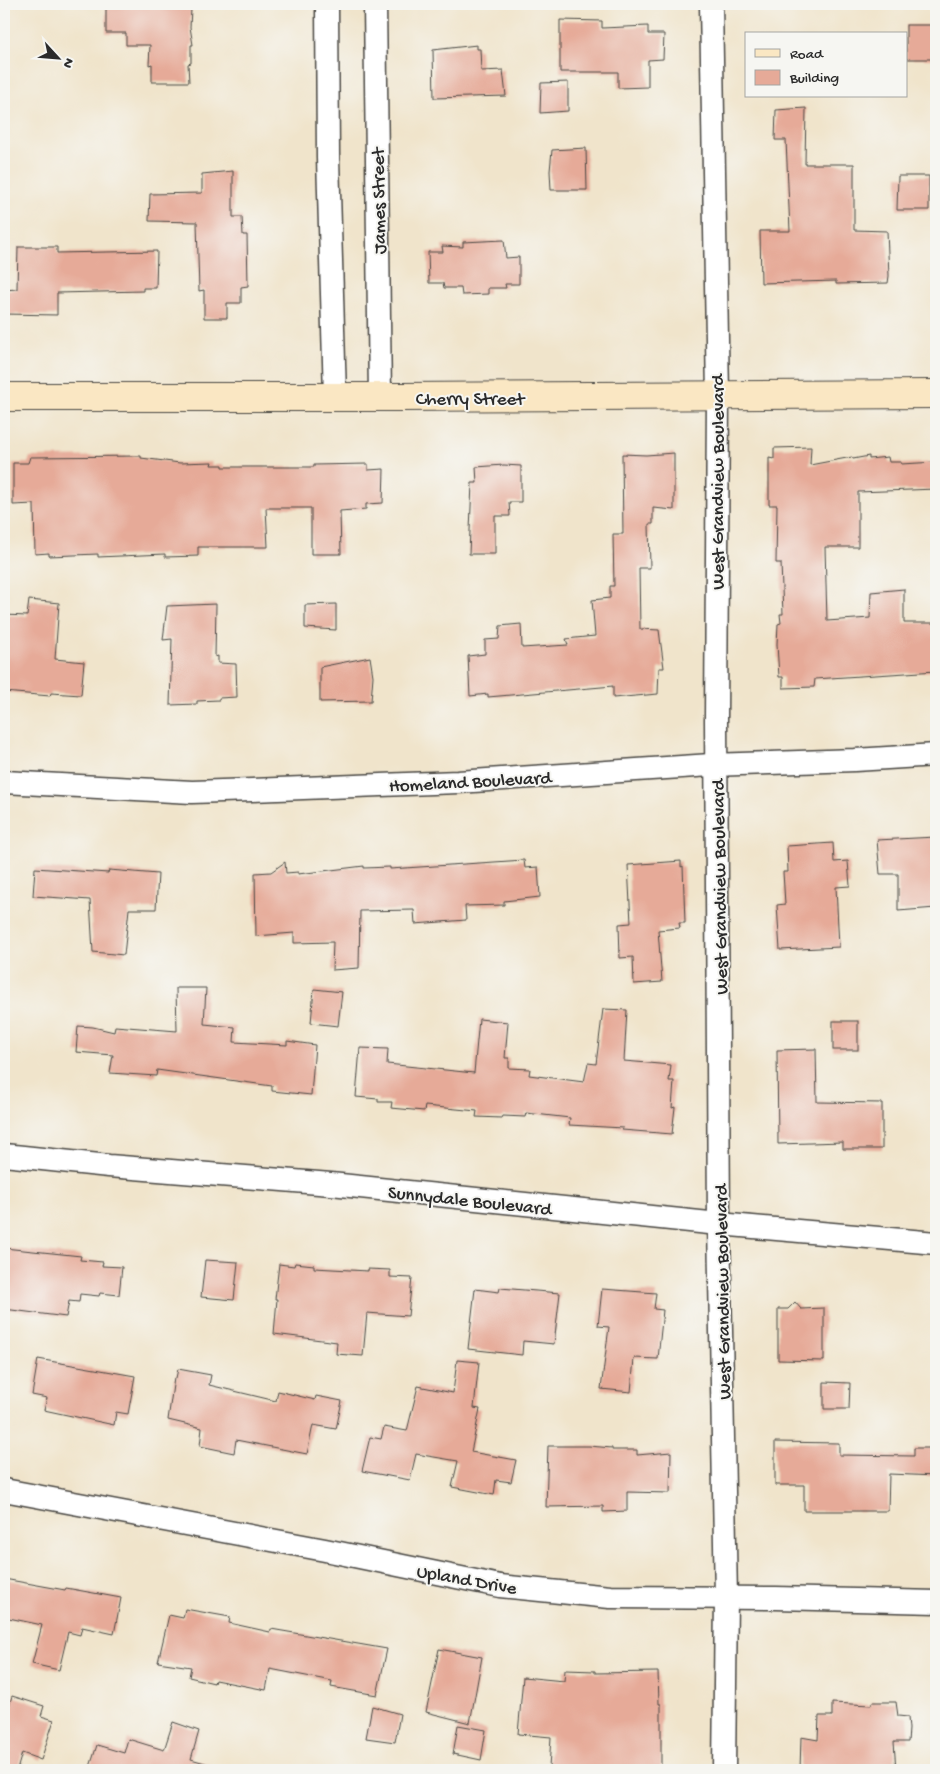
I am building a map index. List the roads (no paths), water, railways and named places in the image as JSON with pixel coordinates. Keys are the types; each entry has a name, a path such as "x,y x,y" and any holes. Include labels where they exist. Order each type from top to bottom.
{"street":[{"path":"327,4 328,158 335,396"},
{"name":"James Street","path":"375,4 380,397"},
{"name":"West Grandview Boulevard","path":"711,4 718,395 719,1224 726,1598 724,1770"},
{"name":"Cherry Street","path":"4,397 936,394"},
{"name":"Homeland Boulevard","path":"4,782 192,792 458,782 717,764 855,760 936,755"},
{"name":"Sunnydale Boulevard","path":"4,1154 109,1166 331,1184 719,1224 936,1243"},
{"name":"Upland Drive","path":"4,1490 325,1550 500,1586 610,1597 936,1602"}]}
